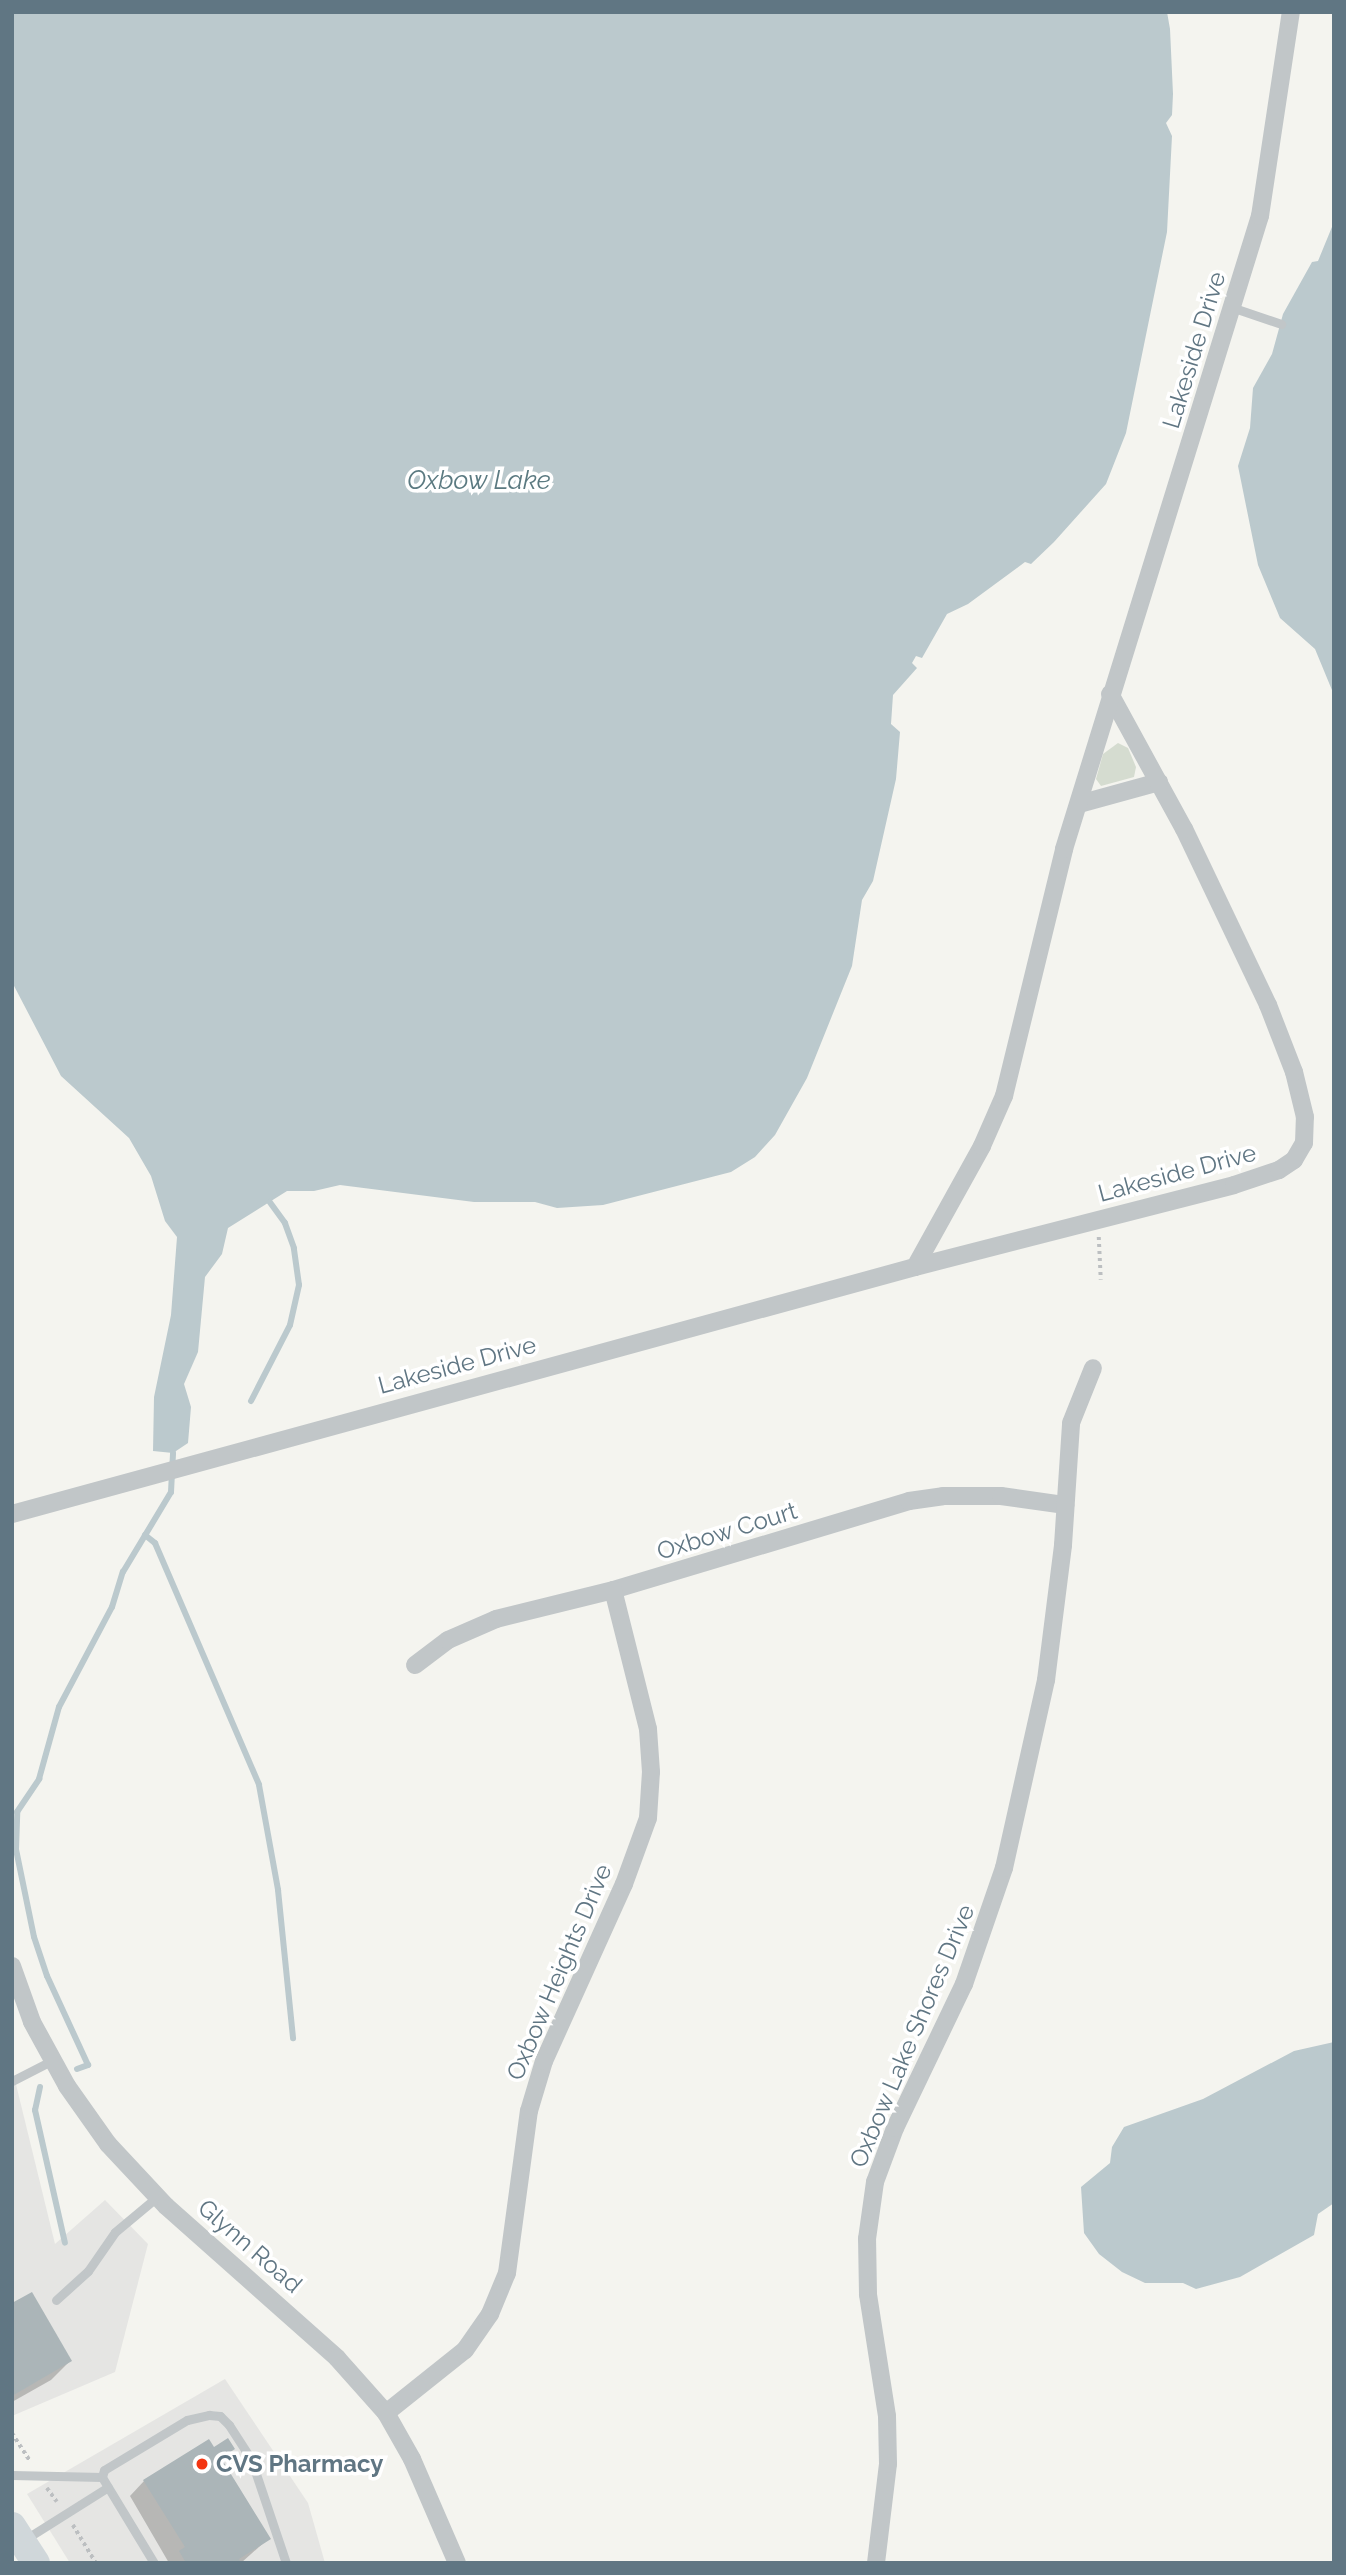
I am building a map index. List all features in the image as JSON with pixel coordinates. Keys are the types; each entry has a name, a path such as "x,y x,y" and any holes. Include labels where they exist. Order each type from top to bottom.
{"street":[{"name":"Lakeside Drive","path":"915,1267 982,1146 1004,1096 1028,1011 1045,922 1110,694 1234,308 1259,216 1291,12"},
{"name":"Lakeside Drive","path":"12,1514 915,1267 1098,1220 1279,1170 1294,1160 1304,1143 1305,1117 1294,1072 1268,1004 1159,782 1110,694"},
{"path":"1079,804 1159,782"},
{"name":"Oxbow Lake Shores Drive","path":"876,2563 888,2464 887,2416 869,2294 867,2239 875,2182 895,2128 964,1984 1004,1868 1046,1679 1071,1423 1093,1368"},
{"name":"Oxbow Court","path":"415,1665 448,1640 496,1619 613,1590 909,1501 1001,1496 1065,1505"},
{"name":"Oxbow Heights Drive","path":"386,2413 465,2350 490,2314 506,2273 529,2111 544,2061 624,1884 648,1818 651,1772 648,1729 613,1590"},
{"name":"Glynn Road","path":"12,1966 32,2022 52,2060 108,2144 157,2197 337,2357 386,2413 412,2459 457,2563"}],"lane":[{"path":"1234,308 1281,324"},
{"path":"12,2081 52,2060"},
{"path":"56,2300 88,2271 115,2232 157,2197"},
{"path":"154,2563 107,2487 102,2477 104,2470 187,2420 220,2416 251,2459 286,2563"},
{"path":"12,2475 102,2477"},
{"path":"23,2543 107,2487"}],"path":[{"path":"1098,1220 1101,1280"},
{"path":"12,2433 96,2563"}],"shaded area":[{"path":"1118,743 1128,748 1136,767 1134,777 1101,786 1096,779 1103,754"},
{"path":"12,2068 55,2244 105,2200 148,2244 115,2372 12,2416"},
{"path":"225,2379 308,2503 325,2563 70,2563 27,2494"}],"water":[{"name":"Oxbow Lake","path":"12,12 1167,12 1170,29 1173,94 1172,115 1166,123 1172,136 1167,232 1126,433 1106,484 1031,564 1025,562 968,604 947,614 922,658 916,656 912,663 917,668 893,695 891,724 900,732 896,779 873,881 862,900 852,966 807,1078 775,1135 755,1157 731,1172 603,1205 557,1208 535,1202 474,1202 340,1185 314,1191 287,1191 228,1228 222,1254 205,1277 198,1352 184,1384 191,1407 188,1443 173,1453 153,1451 154,1397 171,1315 177,1237 165,1221 151,1176 129,1138 61,1076 12,982"},
{"path":"1334,222 1334,695 1315,649 1280,618 1258,565 1238,466 1250,428 1253,388 1272,354 1283,314 1312,262 1318,261"},
{"path":"1334,2042 1334,2203 1318,2214 1314,2235 1240,2277 1196,2289 1183,2283 1145,2283 1122,2272 1099,2254 1084,2233 1081,2187 1110,2163 1112,2147 1124,2127 1203,2099 1294,2051"}],"building":[{"path":"32,2292 72,2361 12,2396 12,2303"},
{"name":"CVS Pharmacy","path":"228,2438 235,2449 221,2458 271,2539 239,2559 241,2563 186,2563 179,2551 185,2547 143,2480 209,2439 214,2447"}],"waterway":[{"path":"251,1401 290,1325 299,1285 294,1248 285,1223 270,1202"},
{"path":"77,2069 88,2065 47,1976 34,1937 16,1849 17,1812 39,1779 59,1707 112,1607 123,1572 171,1492 173,1453"},
{"path":"145,1535 155,1543 259,1785 278,1890 293,2038"},
{"path":"40,2087 35,2110 65,2243"}],"place":[{"name":"CVS Pharmacy","path":"202,2464"}]}
